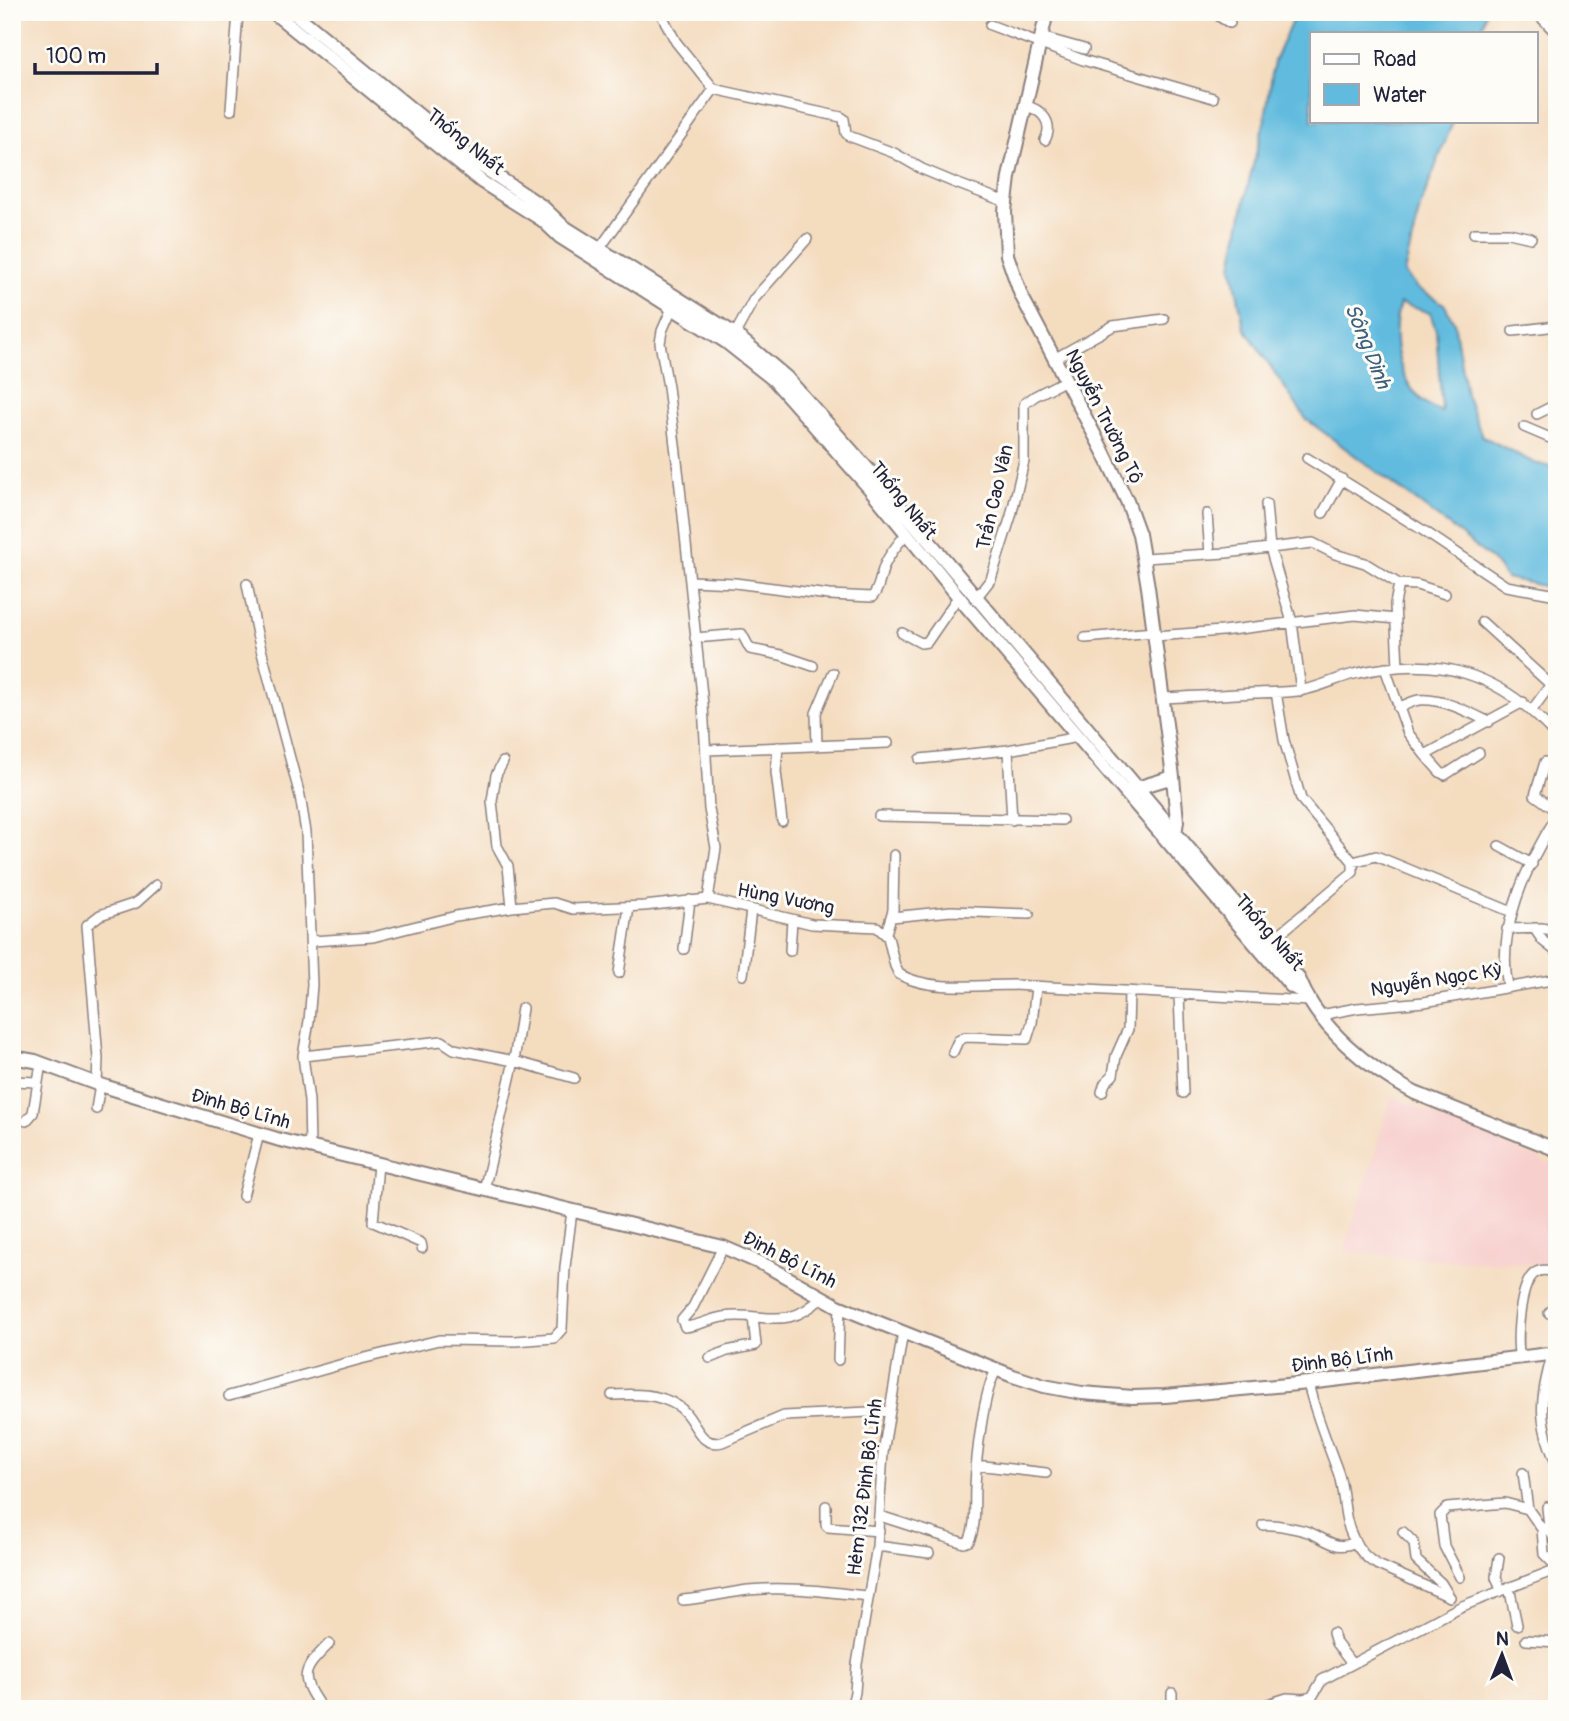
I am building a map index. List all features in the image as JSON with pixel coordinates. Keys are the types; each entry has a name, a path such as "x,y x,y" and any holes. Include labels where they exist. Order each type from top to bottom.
{"main road":[{"name":"Thống Nhất","path":"273,12 358,72 477,163 543,207 563,226 600,248 611,262 671,308 736,349 774,380 958,597 989,623 1171,837 1291,986 1307,997"},
{"name":"Thống Nhất","path":"293,12 482,181 542,220 560,237 611,262 735,334 766,358 874,476 976,598 989,623 1078,737 1131,790"},
{"name":"Nguyễn Trường Tộ","path":"1047,12 1006,202 1004,233 1012,273 1127,501 1139,534 1173,776 1171,837"},
{"path":"1131,790 1173,776"},
{"name":"Thống Nhất","path":"1171,837 1269,943 1299,979 1307,997"},
{"path":"1307,997 1349,1046 1405,1087 1557,1150"},
{"name":"Đinh Bộ Lĩnh","path":"12,1056 41,1063 259,1135 723,1247 767,1266 840,1307 997,1369 1063,1390 1133,1397 1203,1393 1554,1354"}],"street":[{"path":"231,110 238,12"},
{"path":"660,12 676,42 714,89 844,117 846,133 849,136 894,153 933,174 1006,202"},
{"path":"1217,12 1230,23"},
{"path":"1536,12 1557,34"},
{"path":"990,25 1084,49"},
{"path":"1041,40 1083,60 1213,98"},
{"path":"600,248 714,89"},
{"path":"1025,106 1035,107 1044,117 1048,128 1045,139"},
{"path":"1474,233 1509,233 1531,238"},
{"path":"735,334 754,299 807,239"},
{"path":"671,308 660,343 668,387 704,705 709,808 717,854 708,899"},
{"path":"1054,359 1113,326 1164,319"},
{"path":"1513,331 1557,326"},
{"name":"Trần Cao Vân","path":"976,598 991,579 1012,516 1024,461 1024,404 1066,380"},
{"path":"1537,414 1557,404"},
{"path":"1524,427 1557,441"},
{"path":"1307,458 1506,586 1557,595"},
{"path":"1323,513 1342,479"},
{"path":"1266,504 1270,548 1292,622 1301,691"},
{"path":"1207,514 1210,554"},
{"path":"690,581 872,597 878,589 884,566 906,534"},
{"path":"1144,558 1210,554 1303,543 1317,544 1335,554 1365,563 1399,584 1417,585 1445,594"},
{"path":"247,584 257,634 300,796 307,840 312,941 309,1021 303,1055 309,1101 310,1148"},
{"path":"1398,667 1395,599 1399,584"},
{"path":"902,633 921,643 927,642 958,597"},
{"path":"1086,638 1222,631 1366,615 1396,619"},
{"path":"1482,622 1554,680 1532,710"},
{"path":"695,638 742,634 750,649 781,655 813,666"},
{"path":"1164,698 1301,691 1352,674 1385,668 1437,667 1462,672 1490,683 1523,702 1557,737"},
{"path":"1385,668 1412,740 1440,772 1445,775 1479,753"},
{"path":"817,746 816,713 834,673"},
{"path":"1269,943 1353,872 1353,862 1301,799 1284,740 1276,692"},
{"path":"1398,708 1415,701 1429,701 1448,705 1489,722"},
{"path":"1424,755 1523,702"},
{"path":"920,759 1008,750 1078,737"},
{"path":"706,750 888,743"},
{"path":"778,747 776,772 782,821"},
{"path":"1008,750 1012,820"},
{"path":"503,762 496,775 492,801 497,846 508,866 512,906"},
{"path":"1545,762 1535,795 1557,811"},
{"path":"879,816 1062,820"},
{"path":"1508,986 1504,957 1507,929 1532,864 1557,816"},
{"path":"1499,845 1532,864"},
{"path":"894,855 892,916 886,933 896,969 902,976 962,987 1006,985 1179,995 1307,997"},
{"path":"1353,862 1376,856 1512,912"},
{"path":"96,1109 98,1058 88,925 100,915 136,903 156,886"},
{"name":"Hùng Vương","path":"312,941 373,937 456,916 512,906 554,903 573,909 629,907 708,899 792,920 824,926 874,927 886,933"},
{"path":"684,949 690,900"},
{"path":"619,973 629,907"},
{"path":"743,975 751,910"},
{"path":"892,916 951,911 1029,914"},
{"path":"790,951 792,920"},
{"path":"1534,928 1543,941 1557,952"},
{"path":"1507,929 1548,928 1557,931"},
{"name":"Nguyễn Ngọc Kỳ","path":"1321,1016 1357,1008 1424,1002 1557,979"},
{"path":"953,1052 958,1041 965,1037 1027,1039 1032,1023 1036,986"},
{"path":"1102,1092 1105,1083 1113,1075 1116,1056 1128,1029 1129,992"},
{"path":"1179,995 1183,1093"},
{"path":"484,1191 514,1061 522,1009"},
{"path":"303,1055 442,1041 454,1049 514,1061 575,1078"},
{"path":"26,1121 33,1113 41,1063"},
{"path":"12,1081 38,1082"},
{"path":"243,1196 259,1135"},
{"path":"378,1164 373,1222 421,1243 422,1248"},
{"path":"229,1396 439,1340 554,1338 562,1329 565,1267 572,1212"},
{"path":"723,1247 682,1323 688,1328 724,1317 778,1318 800,1315 822,1297"},
{"path":"1520,1359 1517,1344 1527,1286 1536,1272 1547,1270 1557,1273"},
{"path":"1549,1313 1557,1305"},
{"path":"838,1360 840,1307"},
{"path":"710,1358 727,1351 757,1345 753,1317"},
{"name":"Hẻm 132 Đinh Bộ Lĩnh","path":"851,1709 877,1546 882,1461 903,1332"},
{"path":"1554,1354 1544,1391 1541,1420 1545,1438 1557,1465"},
{"path":"880,1516 966,1543 971,1538 976,1465 987,1391 997,1369"},
{"path":"1308,1382 1316,1414 1338,1474 1354,1542 1369,1560 1450,1597"},
{"path":"612,1395 650,1395 669,1402 688,1414 701,1437 711,1444 784,1416 890,1411"},
{"path":"976,1465 1046,1473"},
{"path":"1252,1709 1287,1698 1312,1697 1322,1680 1351,1663 1460,1607 1557,1568 1544,1554 1542,1529 1528,1509 1523,1473"},
{"path":"1460,1577 1444,1546 1441,1511 1447,1508 1505,1503 1528,1509"},
{"path":"826,1506 828,1527 879,1531"},
{"path":"1547,1507 1549,1527 1557,1546"},
{"path":"1263,1525 1311,1532 1323,1541 1342,1546 1354,1542"},
{"path":"1403,1532 1414,1543 1416,1560 1438,1579 1460,1607"},
{"path":"877,1546 929,1553"},
{"path":"1500,1558 1496,1577 1505,1588 1517,1625"},
{"path":"683,1600 772,1589 868,1596"},
{"path":"1333,1633 1336,1643 1351,1663"},
{"path":"1526,1640 1557,1642"},
{"path":"322,1709 304,1677 309,1664 329,1644"},
{"path":"1172,1693 1172,1709"},
{"path":"657,1709 663,1706 674,1709"}],"shaded area":[{"path":"1392,1096 1557,1166 1557,1265 1439,1260 1344,1251"}],"water":[{"name":"Sông Dinh","path":"1296,12 1486,12 1480,32 1310,32 1310,122 1453,122 1420,207 1404,273 1417,288 1444,304 1454,322 1466,394 1482,436 1534,463 1557,468 1557,589 1506,578 1492,560 1451,527 1306,419 1244,327 1232,266 1247,189 1265,119 1274,61","holes":["1400,303 1430,313 1436,330 1442,412 1428,405 1416,394 1401,366 1396,334"]}]}
